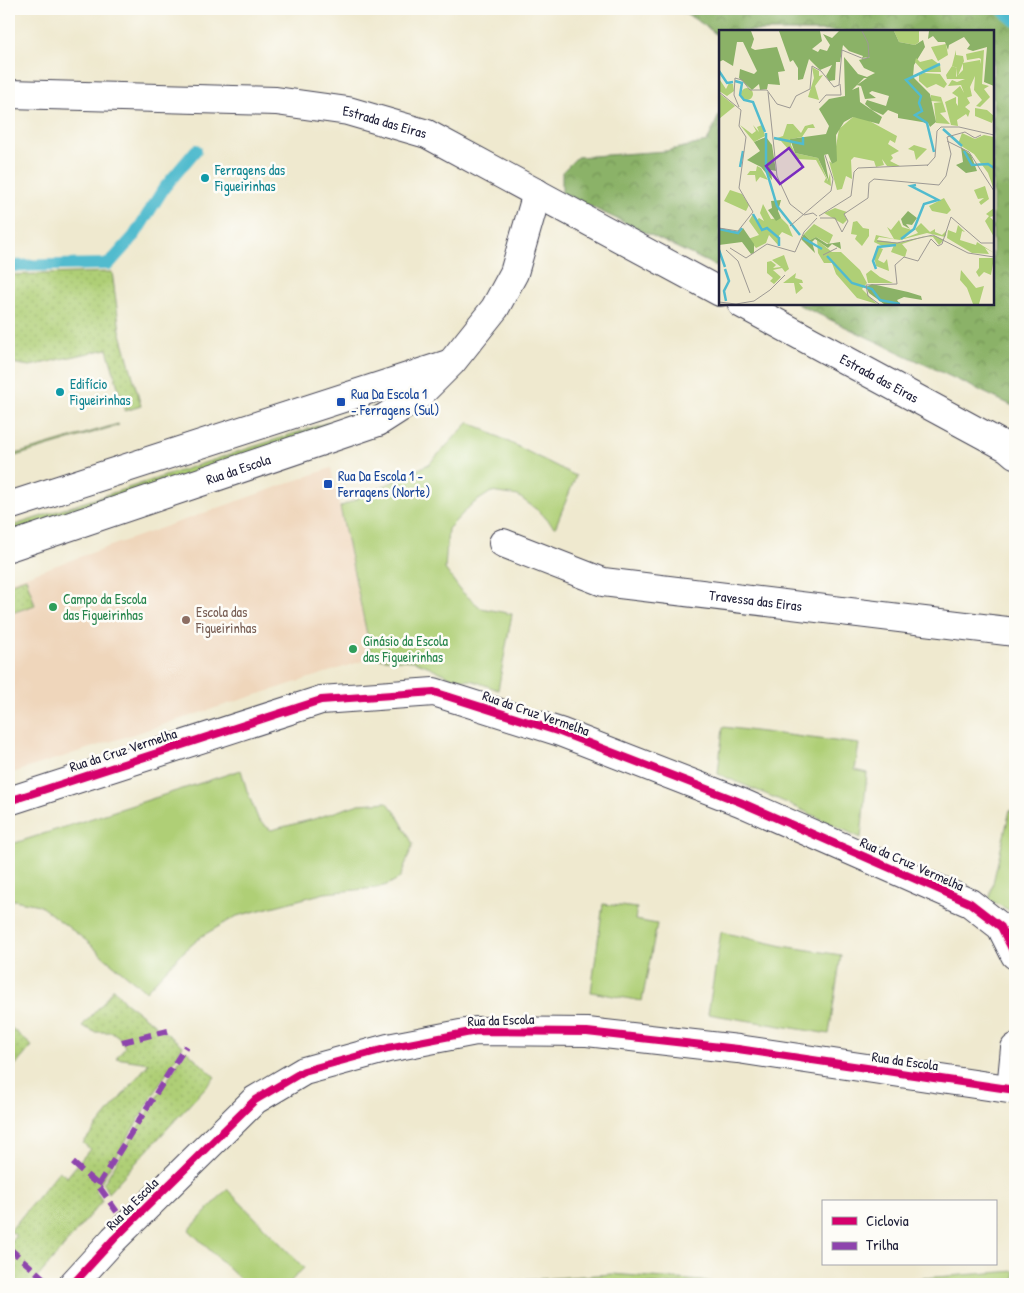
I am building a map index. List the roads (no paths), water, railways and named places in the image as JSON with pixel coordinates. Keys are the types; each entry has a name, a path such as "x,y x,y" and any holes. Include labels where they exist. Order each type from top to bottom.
{"street":[{"name":"Estrada das Eiras","path":"9,94 276,101 348,111 427,134 719,291"},
{"name":"Rua da Escola","path":"9,547 378,422 418,397 452,362 495,308 514,272 537,193"},
{"name":"Estrada das Eiras","path":"744,305 1008,448 1015,454"},
{"path":"9,506 452,362"},
{"name":"Travessa das Eiras","path":"503,543 603,582 1015,632"},
{"name":"Rua da Cruz Vermelha","path":"9,800 320,700 434,692 560,732 740,802 970,903 1001,927 1015,955"},
{"name":"Rua da Escola","path":"73,1284 114,1239 255,1100 304,1071 388,1048 476,1031 587,1032 738,1049 1013,1089"},
{"path":"1013,1089 1015,1048"}],"waterway":[{"path":"1001,9 1015,21"},
{"path":"9,266 109,264 134,236 164,188 196,150"}],"place":[{"name":"Ferragens das Figueirinhas","path":"205,178"},
{"name":"Edifício Figueirinhas","path":"60,392"},
{"name":"Rua Da Escola 1 - Ferragens (Sul)","path":"341,402"},
{"name":"Rua Da Escola 1 - Ferragens (Norte)","path":"328,484"},
{"name":"Campo da Escola das Figueirinhas","path":"53,607"},
{"name":"Escola das Figueirinhas","path":"186,620"},
{"name":"Ginásio da Escola das Figueirinhas","path":"353,649"}]}
